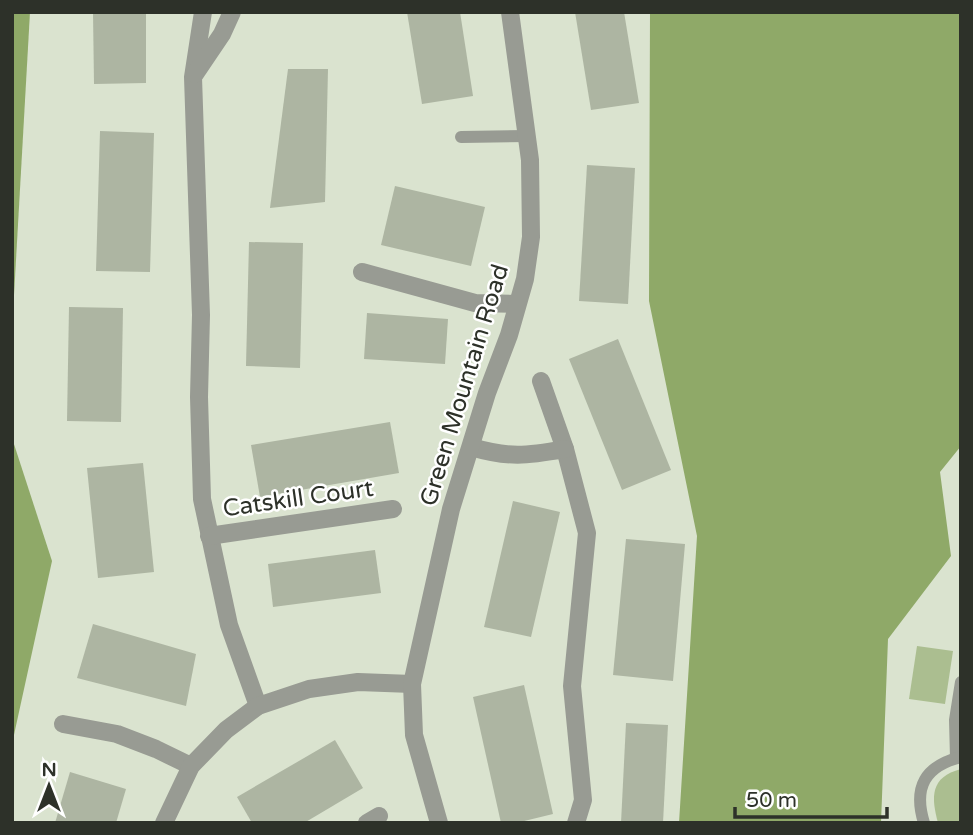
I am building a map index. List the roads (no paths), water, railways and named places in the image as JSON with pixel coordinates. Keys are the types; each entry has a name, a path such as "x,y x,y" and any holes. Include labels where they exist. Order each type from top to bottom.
{"street":[{"path":"203,12 193,77 201,315 199,397 202,499 229,625 258,706"},
{"path":"193,77 222,34 232,12"},
{"name":"Green Mountain Road","path":"439,823 414,736 412,684 452,509 525,279 531,237 530,160 510,12"},
{"path":"362,272 475,303 517,304"},
{"path":"541,381 565,449 587,533 572,686 583,800 576,823"},
{"path":"471,447 500,456 524,456 565,449"},
{"name":"Catskill Court","path":"209,536 393,509"},
{"path":"164,823 191,766 226,730 258,706 309,690 358,682 412,684"},
{"path":"63,724 117,734 191,766"}],"lane":[{"path":"461,137 527,135"},
{"path":"924,823 919,808 922,786 930,771 946,761 958,758 954,720 961,682"}]}
